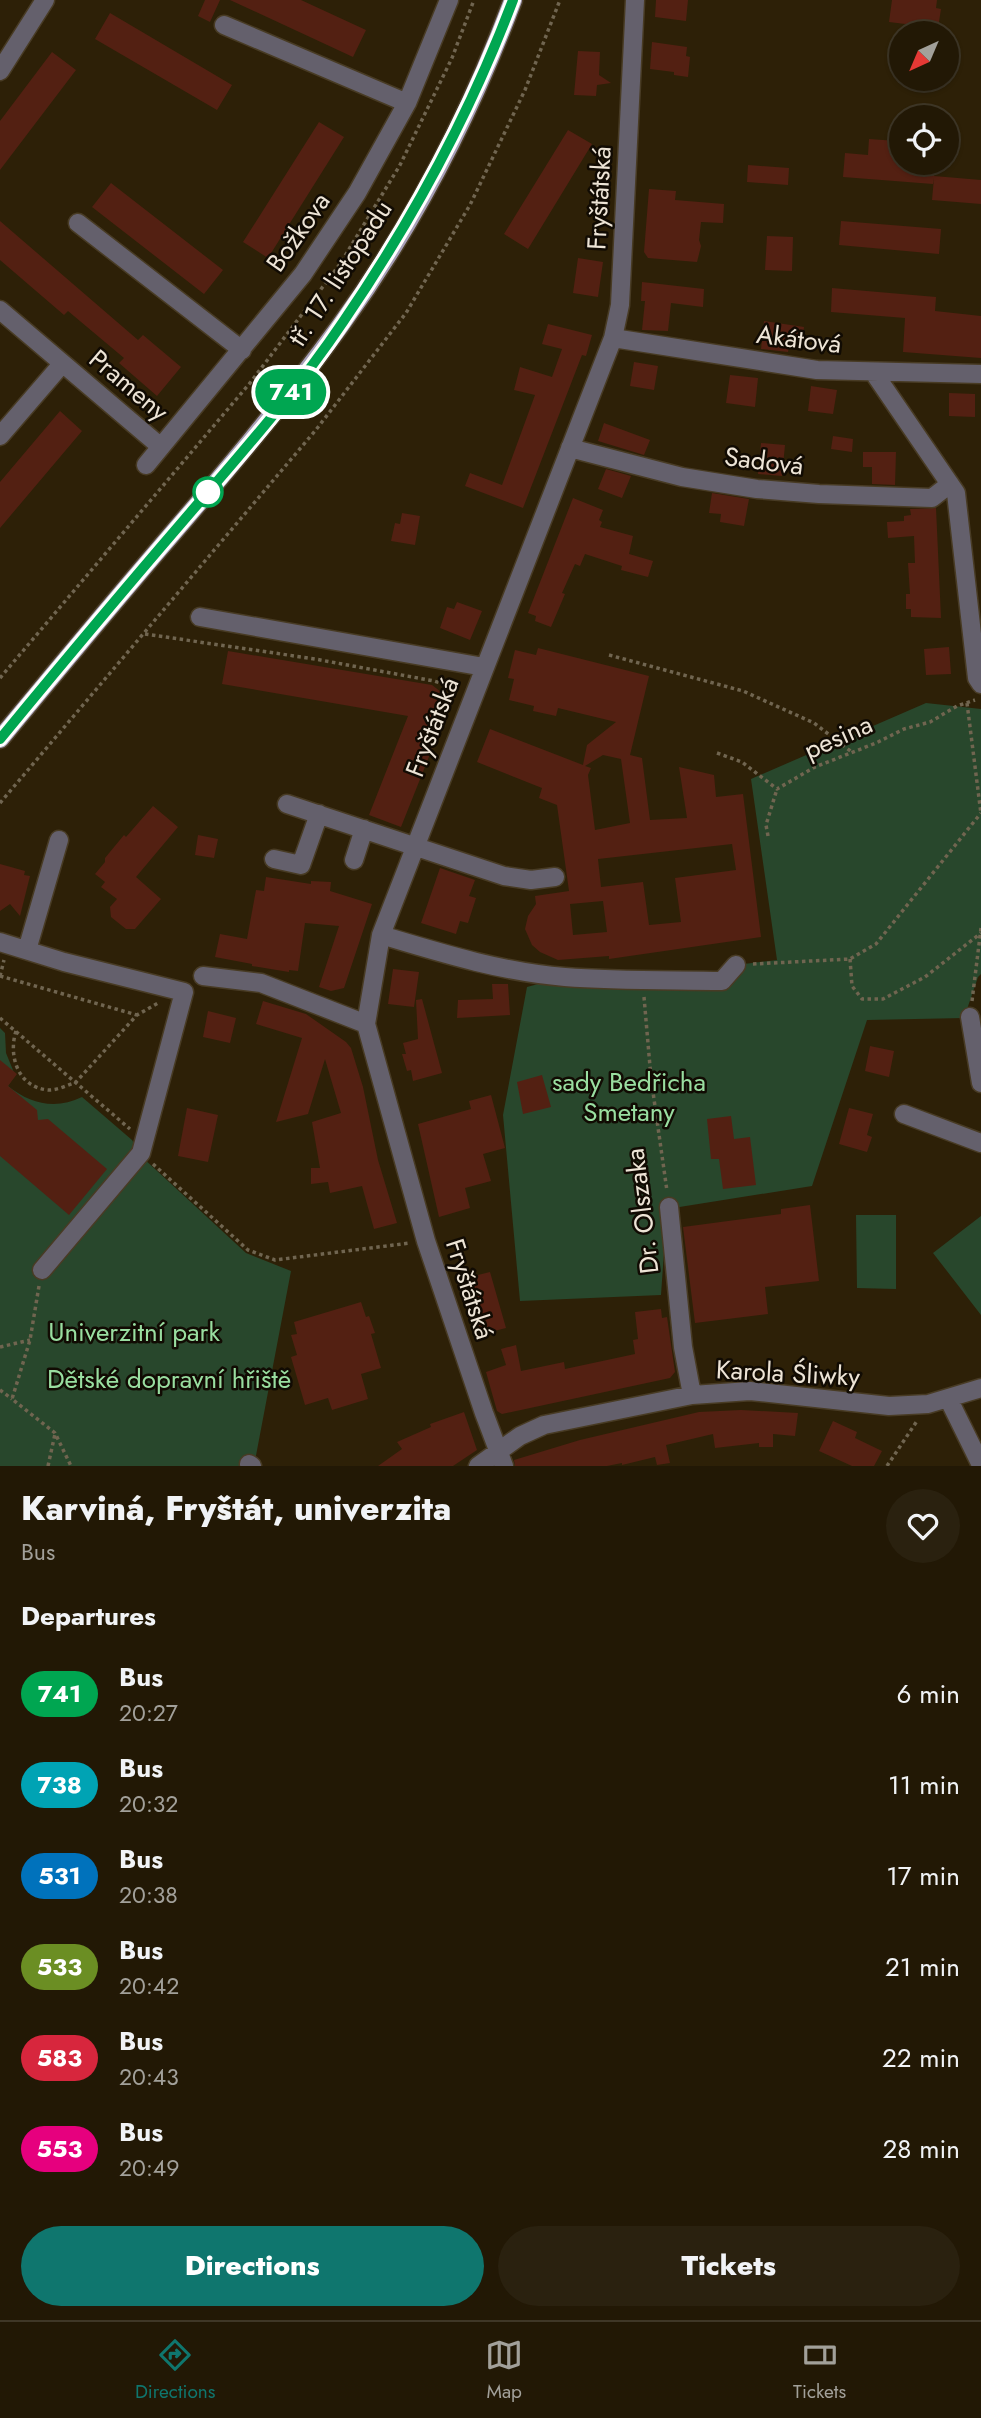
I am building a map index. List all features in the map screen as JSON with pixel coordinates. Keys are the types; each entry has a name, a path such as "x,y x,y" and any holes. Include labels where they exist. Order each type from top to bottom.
{"main road":[{"name":"tř. 17. listopadu","path":"0,739 289,394 341,325 391,250 466,114 491,59 513,0"}],"street":[{"path":"0,71 45,0"},
{"name":"Božkova","path":"146,465 303,274 357,193 407,103 449,0"},
{"name":"Fryštátská","path":"501,1458 426,1241 366,1024 381,935 613,338 620,306 635,0"},
{"path":"224,25 407,103"},
{"path":"78,223 242,350"},
{"name":"Prameny","path":"0,310 161,447"},
{"name":"Akátová","path":"613,338 817,370 981,374"},
{"name":"Prameny","path":"0,436 62,364"},
{"path":"874,373 956,493 977,678 981,684"},
{"name":"Sadová","path":"570,448 682,477 757,489 932,498 950,484"},
{"path":"200,617 484,667"},
{"path":"287,804 504,876 531,880 555,877"},
{"path":"274,859 301,865 319,814"},
{"path":"354,860 364,829"},
{"path":"27,950 59,840"},
{"path":"381,935 451,956 518,971 564,977 722,981 736,965"},
{"path":"0,942 64,962 184,992 143,1147 42,1270"},
{"path":"203,976 261,983 366,1024"},
{"path":"970,1017 981,1083"},
{"path":"904,1114 981,1143"},
{"name":"Dr. Olszaka","path":"669,1207 683,1347 692,1395"},
{"name":"Karola Śliwky","path":"478,1466 501,1458 520,1436 544,1425 692,1395 750,1391 889,1406 949,1400 981,1388"},
{"path":"949,1400 981,1465"}],"path":[{"path":"0,803 315,430 406,313 470,205 525,90 560,0"},
{"path":"145,634 315,659 435,681 474,693"},
{"path":"609,656 743,691 814,723 853,753"},
{"name":"pesina","path":"777,789 815,767 904,729 930,722 981,697"},
{"path":"736,965 850,959 876,944 981,814 967,703"},
{"path":"717,753 742,762 777,789 766,825 768,836"},
{"path":"850,959 852,986 862,999 883,999 925,977 981,932"},
{"path":"970,1017 981,932"},
{"path":"0,976 137,1014"},
{"name":"Dr. Olszaka","path":"643,979 649,1066 669,1207"},
{"path":"16,1031 11,1045 20,1074 33,1085 48,1090 76,1082 137,1014 184,992"},
{"path":"0,1018 76,1082 248,1250 275,1260 426,1241"},
{"path":"12,1399 30,1340 42,1270"},
{"path":"0,1347 30,1340"},
{"path":"0,1390 55,1433 72,1466"},
{"path":"887,1466 928,1404"},
{"path":"48,1466 55,1433"}],"green space":[{"name":"sady Bedřicha Smetany","path":"926,703 981,709 981,974 964,1018 867,1020 812,1186 667,1209 661,1295 520,1301 503,1115 527,987 564,977 721,981 736,965 777,960 751,779"},
{"name":"Univerzitní park","path":"0,1028 5,1033 6,1053 15,1075 8,1086 25,1097 44,1103 63,1103 82,1097 132,1140 142,1157 246,1253 291,1271 254,1466 0,1466"},
{"path":"856,1215 896,1215 896,1289 857,1288"},
{"path":"981,1216 981,1315 933,1253"}],"building":[{"path":"205,0 220,0 210,22 198,16"},
{"path":"230,0 301,0 366,30 353,57"},
{"path":"656,0 688,0 686,21 655,17"},
{"path":"892,0 937,0 936,8 941,9 939,21 889,21"},
{"path":"110,13 232,85 217,110 95,39"},
{"path":"652,42 687,47 686,56 690,57 688,77 650,69"},
{"path":"578,51 600,52 599,75 611,83 597,85 596,96 574,95"},
{"path":"52,52 76,70 0,170 0,121"},
{"path":"319,122 344,137 268,258 243,242"},
{"path":"568,130 592,144 528,249 504,234"},
{"path":"869,139 889,140 889,175 934,175 981,180 981,204 932,200 934,178 933,184 843,177 845,153 868,155"},
{"path":"748,165 789,168 788,185 747,182"},
{"path":"111,183 223,270 204,294 92,207"},
{"path":"649,189 676,191 675,200 724,204 723,223 701,222 701,246 697,262 648,258 644,252"},
{"path":"0,221 138,340 143,335 181,367 157,396 119,363 124,358 68,311 64,315 0,260"},
{"path":"841,221 941,229 939,254 839,245"},
{"path":"767,236 793,237 792,271 765,270"},
{"path":"578,258 603,262 598,297 573,293"},
{"path":"642,282 704,289 703,307 671,303 668,331 642,330 645,301 641,301"},
{"path":"832,288 936,297 935,311 981,316 981,358 903,352 905,318 831,312"},
{"path":"764,321 804,327 801,348 789,347 788,352 761,349"},
{"path":"548,324 592,335 586,356 582,355 523,508 465,486 470,473 502,485 535,395 514,390 520,367 552,377 562,349 542,344"},
{"path":"634,362 658,366 654,390 630,386"},
{"path":"730,375 758,378 755,407 726,403"},
{"path":"811,386 837,390 833,414 808,411"},
{"path":"949,393 975,394 975,417 949,416"},
{"path":"60,411 82,431 0,528 0,482"},
{"path":"604,423 650,440 644,455 598,441"},
{"path":"833,436 853,439 852,452 831,449"},
{"path":"761,443 785,445 782,476 758,474"},
{"path":"863,452 896,452 895,485 872,484 872,467 863,467"},
{"path":"606,469 631,476 622,498 598,489"},
{"path":"712,493 749,499 744,526 720,522 721,514 709,513"},
{"path":"573,498 603,510 599,520 602,522 600,527 633,536 629,554 653,561 648,577 621,570 622,566 585,554 580,566 575,564 551,627 535,621 536,616 528,613"},
{"path":"936,508 941,618 911,617 911,609 906,609 906,594 910,594 908,563 915,563 914,536 888,538 887,522 904,521 904,516 911,515 910,509"},
{"path":"402,513 420,516 415,545 391,541 395,523 400,524"},
{"path":"457,602 482,611 470,640 440,628 447,607 454,609"},
{"path":"949,647 951,674 926,675 924,649"},
{"path":"538,648 649,676 630,755 642,758 650,820 687,818 679,767 714,775 716,797 743,794 761,937 609,959 609,956 558,960 532,945 525,929 528,916 536,904 535,896 569,891 557,805 539,798 542,788 477,762 490,729 583,765 587,745 616,722 558,708 556,716 533,711 534,706 509,700 514,679 508,678 515,650 536,655","holes":["603,755 621,759 630,823 595,830 588,775 591,768 585,766","732,844 736,870 675,878 681,922 649,925 643,882 601,887 598,859","603,901 607,932 573,935 570,904"]},
{"path":"228,651 432,685 445,695 448,709 401,827 369,815 408,716 222,684"},
{"path":"153,806 178,827 136,877 161,899 135,929 126,929 111,917 110,907 117,899 101,887 105,882 95,874 124,835 126,837"},
{"path":"198,835 218,839 214,858 195,855"},
{"path":"0,864 25,871 24,875 30,876 20,916 10,904 0,911"},
{"path":"440,868 475,880 469,896 476,898 468,923 460,921 456,934 421,923"},
{"path":"266,877 311,884 311,881 331,882 330,891 372,904 344,988 331,991 319,987 339,926 305,923 298,971 252,966 215,957 220,934 247,939 256,890 264,891"},
{"path":"393,969 419,972 414,1007 388,1004"},
{"path":"492,984 508,984 510,1015 457,1018 458,1000 493,999"},
{"path":"422,999 442,1073 413,1081 411,1070 407,1071 402,1054 406,1054 403,1043 418,1039 416,1000"},
{"path":"263,1001 306,1014 351,1048 363,1087 378,1160 397,1223 374,1229 362,1186 330,1193 328,1182 311,1184 311,1168 320,1168 312,1122 341,1113 325,1059 308,1114 276,1122 302,1038 256,1024"},
{"path":"208,1011 236,1018 230,1043 203,1037"},
{"path":"870,1046 894,1051 889,1077 865,1071"},
{"path":"0,1060 17,1074 8,1086 37,1110 38,1120 48,1119 107,1169 69,1215 0,1156"},
{"path":"542,1075 551,1107 523,1114 517,1082"},
{"path":"491,1095 505,1148 483,1154 491,1181 465,1188 470,1208 439,1217 418,1124 471,1109 469,1101"},
{"path":"187,1108 218,1115 208,1162 178,1156"},
{"path":"849,1108 873,1114 867,1135 872,1137 867,1152 839,1144"},
{"path":"731,1116 734,1139 750,1137 756,1185 723,1189 719,1159 711,1159 707,1119"},
{"path":"810,1205 819,1281 765,1287 768,1314 695,1323 683,1227 781,1214 781,1209"},
{"path":"490,1272 506,1328 475,1336 458,1280"},
{"path":"361,1302 375,1333 371,1334 381,1368 361,1374 368,1399 332,1410 328,1398 305,1405 291,1357 297,1355 291,1335 297,1334 294,1322"},
{"path":"661,1309 662,1318 667,1317 675,1372 670,1378 502,1414 497,1411 486,1372 506,1365 501,1349 516,1345 521,1371 564,1362 565,1369 635,1354 633,1340 638,1339 635,1312"},
{"path":"741,1410 798,1413 795,1436 773,1434 773,1447 759,1447 759,1443 715,1448 713,1434 666,1445 670,1463 657,1465 655,1457 607,1466 515,1466 514,1460 580,1440 699,1412"},
{"path":"464,1412 477,1450 453,1466 378,1466 402,1449 397,1442 431,1427 430,1424"},
{"path":"833,1421 857,1432 855,1438 882,1451 874,1466 852,1466 819,1451"}],"bus line":[{"name":"741","path":"0,739 289,394 341,325 391,250 466,114 491,59 513,0"}],"park label":[{"name":"Dětské dopravní hřiště","path":"169,1379"}]}
